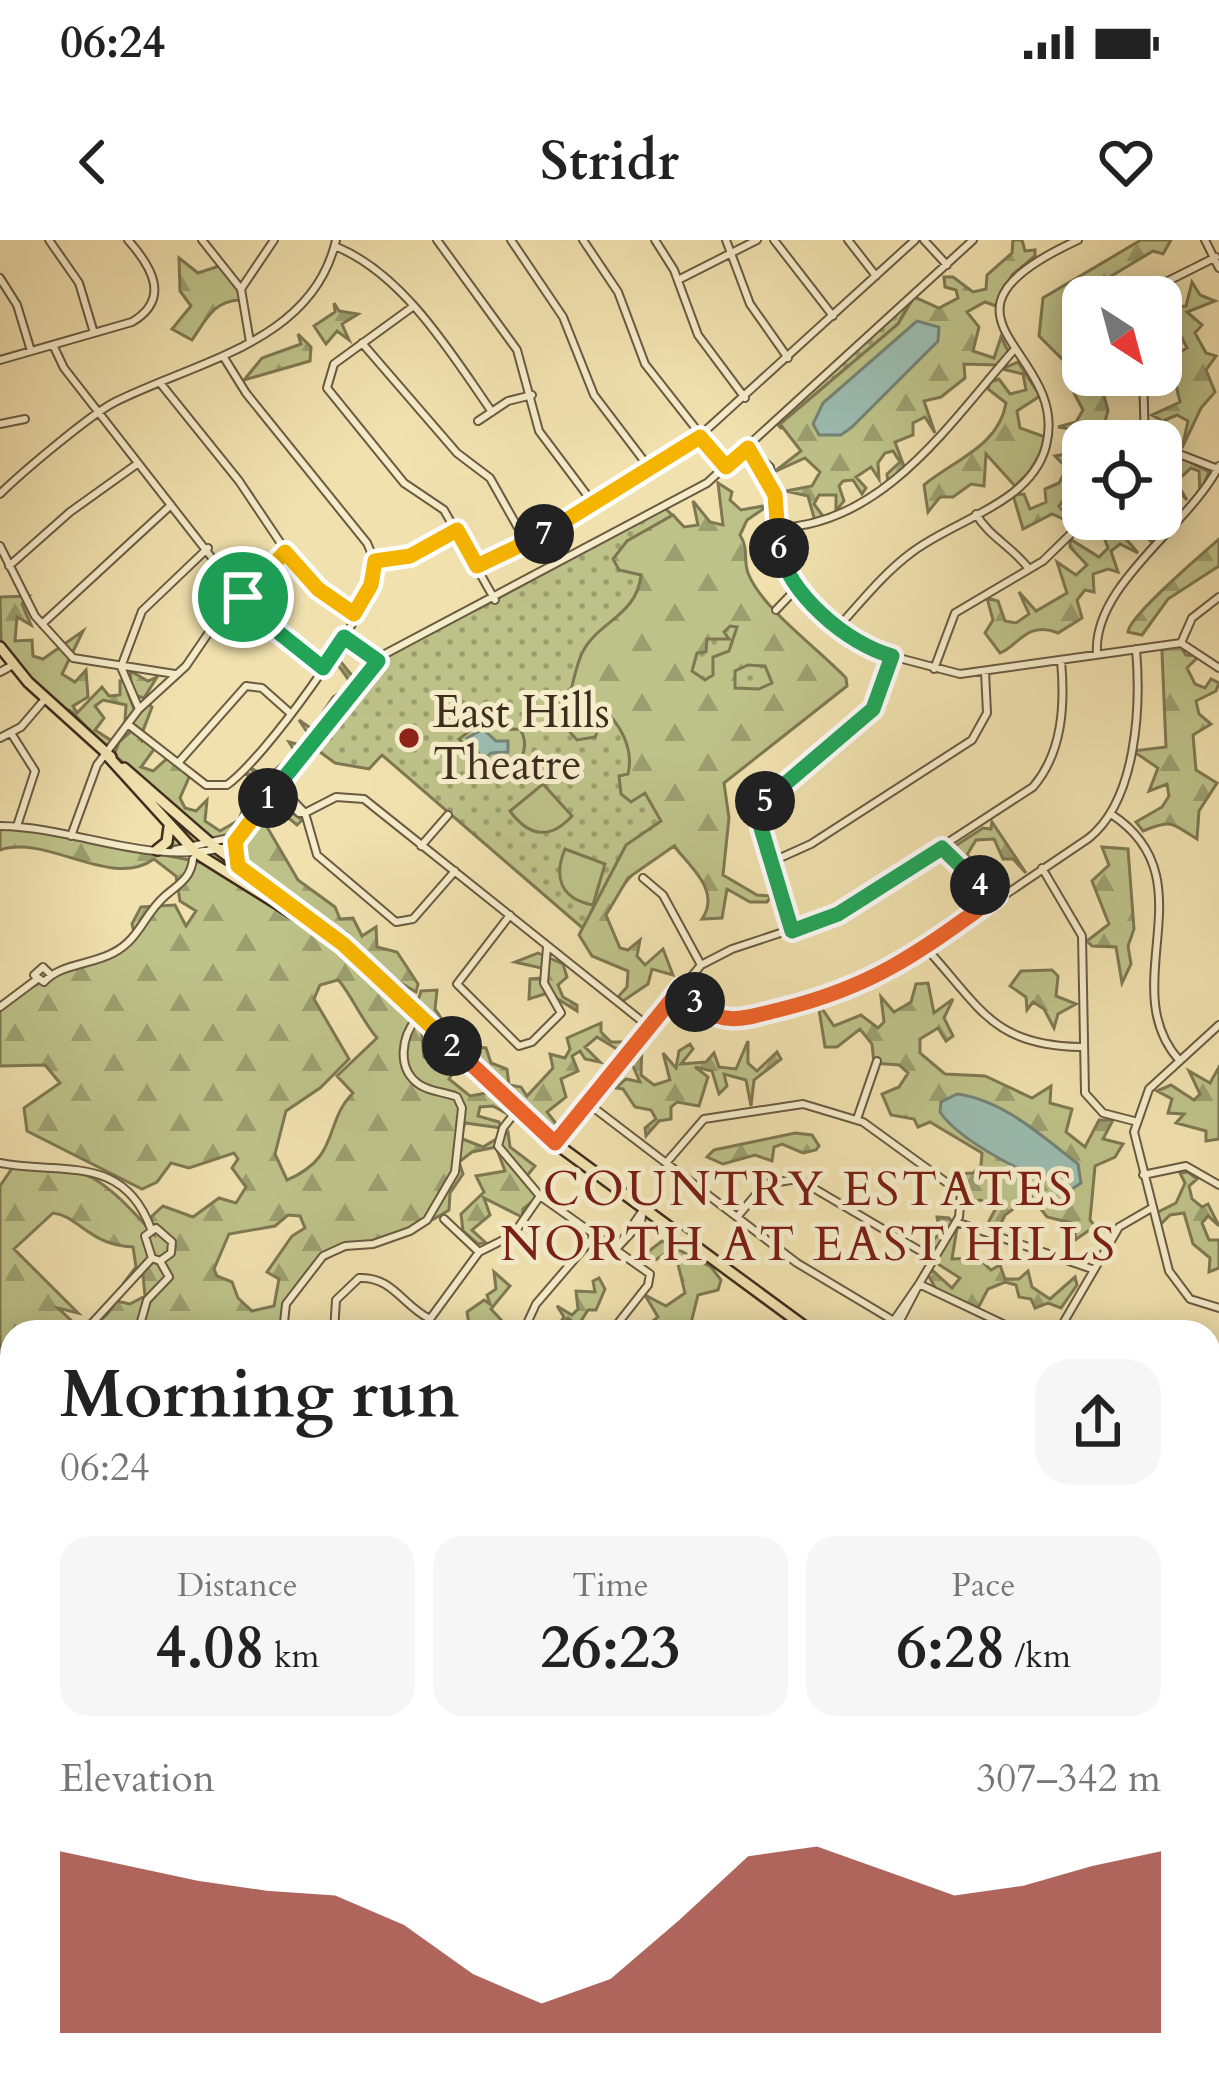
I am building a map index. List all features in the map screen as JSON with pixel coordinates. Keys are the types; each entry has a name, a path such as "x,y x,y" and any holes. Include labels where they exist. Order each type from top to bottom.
{"main road":[{"path":"0,647 45,699 106,754 420,1015 555,1143 795,1320"},
{"path":"106,754 193,853 310,920"},
{"path":"161,851 169,826"}],"street":[{"path":"49,240 79,283 94,333"},
{"path":"0,360 139,319 155,295 150,266 128,240"},
{"path":"241,289 274,240"},
{"path":"511,240 563,317 593,395 651,470"},
{"path":"583,240 618,292 645,364 726,467"},
{"path":"655,240 678,280 698,335 745,398"},
{"path":"726,240 750,304 788,358"},
{"path":"678,280 757,240"},
{"path":"774,240 833,316"},
{"path":"848,240 876,276"},
{"path":"477,566 651,470 700,437 920,240 947,265"},
{"path":"0,826 176,854 237,839 378,661 396,647 495,600 693,492 748,448 973,240"},
{"path":"839,626 906,556 1024,484 1046,446 1043,397 1001,324 1011,281 1035,260 1078,240"},
{"path":"1205,240 1219,268"},
{"path":"205,241 241,289 250,342"},
{"path":"442,241 518,350 539,431 593,503"},
{"path":"0,494 98,412 250,342 313,296 336,243 377,267 492,412"},
{"path":"1178,276 1216,257"},
{"path":"0,278 17,305 31,351"},
{"path":"411,308 330,369 330,395 404,483 441,507 495,600"},
{"path":"362,343 457,453 490,478 526,542"},
{"path":"53,345 64,368 243,597 263,620 323,668"},
{"path":"777,528 819,524 895,482 1013,351"},
{"path":"129,725 206,785 227,785 323,668 371,585 375,561 358,530 246,393 223,356"},
{"path":"160,383 239,481 285,552 318,589 354,614"},
{"path":"478,421 532,395"},
{"path":"0,424 25,419"},
{"path":"748,448 775,495 784,566 798,587 862,645 934,669 985,671 1181,644 1219,668"},
{"path":"1097,654 1103,609 1204,495 1218,467 1182,455"},
{"path":"9,566 70,512 137,464"},
{"path":"42,624 171,505"},
{"path":"976,514 983,528 1013,548 1029,569"},
{"path":"375,561 410,556 457,530"},
{"path":"934,669 955,613 1029,569 1067,540"},
{"path":"0,546 42,624 73,658 175,674"},
{"path":"139,709 121,667 142,610 208,548"},
{"path":"70,836 97,765 139,709 186,666 218,620 285,552"},
{"path":"776,610 798,587"},
{"path":"1181,644 1192,618 1219,597"},
{"path":"344,637 378,661"},
{"path":"681,988 711,1014 751,1019 879,978 1089,838 1111,814 1138,693 1136,649"},
{"path":"792,931 761,828 764,803 873,709 892,656"},
{"path":"555,1143 701,964 838,914 1027,793 1048,767 1063,700 1061,660"},
{"path":"0,672 14,665"},
{"path":"771,862 811,844 972,740 987,713 985,671"},
{"path":"178,763 246,686 258,685 289,712"},
{"path":"0,738 45,699"},
{"path":"11,733 34,771 17,826"},
{"path":"275,789 305,813 317,855 396,922 413,919 455,871"},
{"path":"305,813 336,797 357,796 648,1026"},
{"path":"1111,814 1142,838 1156,866 1156,1022 1179,1060"},
{"path":"421,846 448,815"},
{"path":"237,839 238,866"},
{"path":"942,848 957,868 997,896"},
{"path":"161,851 193,853"},
{"path":"0,1007 36,980 40,967 50,974 101,959 131,943 159,902 188,876 193,853"},
{"path":"1042,868 1082,936 1082,1084 1091,1104 1134,1121"},
{"path":"643,878 663,895 701,964"},
{"path":"510,915 457,984 519,1046 532,1042 561,1013 544,982 547,947"},
{"path":"926,948 1012,1036 1040,1046 1082,1047"},
{"path":"284,1320 286,1304 323,1256 420,1228 452,1181 462,1108 457,1097 422,1086 407,1071 405,1039 420,1015"},
{"path":"1219,1025 1149,1088 1134,1121 1151,1208 1176,1285 1197,1302 1219,1309"},
{"path":"857,1119 877,1061"},
{"path":"589,1104 797,1263 882,1320"},
{"path":"666,1163 696,1125 713,1115 803,1104 857,1119 955,1185 963,1202 956,1222 897,1320"},
{"path":"518,1109 503,1128 498,1146 541,1196 651,1276 620,1320"},
{"path":"0,1163 49,1165 119,1183 133,1192 151,1229"},
{"path":"1143,1174 1186,1166 1219,1185"},
{"path":"737,1217 765,1184 798,1179 934,1259"},
{"path":"335,1320 336,1300 359,1278 385,1282 410,1309 430,1319 479,1252 513,1235 541,1196"},
{"path":"1064,1320 1125,1220 1151,1208"},
{"path":"617,1248 619,1238 644,1210"},
{"path":"444,1219 479,1252"},
{"path":"956,1222 1092,1269"},
{"path":"96,1320 156,1260 171,1253 172,1242 164,1232 151,1229"},
{"path":"141,1320 147,1300 169,1276 145,1240 151,1229"},
{"path":"529,1320 536,1304 597,1233"},
{"path":"919,1284 995,1320"}],"green space":[{"path":"1013,240 1022,240 1025,251 1035,250 1035,256 1012,275 999,307 985,302 967,312 979,327 973,351 994,358 1001,337 1009,353 997,365 964,364 965,378 941,397 924,401 935,433 925,417 913,423 913,435 895,442 905,469 888,483 887,474 900,462 893,451 885,453 878,463 879,479 871,467 856,477 866,488 862,494 853,480 843,481 839,486 844,501 836,511 836,495 819,495 814,504 823,516 815,521 808,496 786,491 812,486 820,472 805,458 774,472 801,451 780,424 898,324 914,297 939,308 958,298 956,290 945,287 944,277 953,277 973,292 986,289 987,275 1012,253"},
{"path":"1141,240 1171,240 1163,254 1153,251 1111,276 1080,276"},
{"path":"179,258 198,273 222,265 241,289 240,300 217,308 192,340 172,329 191,306 180,291"},
{"path":"1192,282 1200,295 1215,301 1187,312 1202,325 1195,333 1206,353 1216,356 1206,370 1215,392 1201,408 1182,448 1188,421 1177,415 1161,420 1152,415 1180,402 1182,396 1182,351 1187,348 1182,338 1182,306"},
{"path":"1062,287 1062,359 1039,336 1043,298"},
{"path":"914,295 898,324 781,428 776,423"},
{"path":"334,303 339,311 358,314 342,324 349,340 337,331 326,344 314,326 335,312"},
{"path":"298,334 311,347 310,361 244,380 262,358 301,344"},
{"path":"1018,362 1040,396 1017,411 1020,428 1045,437 1037,464 1015,486 986,454 984,486 971,484 953,497 940,497 928,512 924,485 974,451 1002,418 1006,403 988,389 990,382 999,379 1010,394 1026,390 1023,374 1002,369"},
{"path":"1076,396 1104,396 1105,420 1077,420 1083,410"},
{"path":"1182,458 1209,472 1200,492 1199,471 1191,468 1182,476"},
{"path":"1062,477 1062,519 1052,514 1023,529 1013,495 1024,494 1030,509 1046,502 1045,489"},
{"path":"718,483 732,492 730,500 741,510 769,505 747,520 740,535 748,573 765,601 846,678 847,686 724,783 729,818 723,875 757,895 771,896 767,902 750,902 727,889 722,918 702,919 707,909 706,889 674,846 628,878 606,915 620,948 628,950 640,940 637,956 645,965 663,949 673,975 652,969 648,984 623,1001 618,997 627,987 628,971 592,956 579,935 626,845 661,821 645,793 631,802 621,794 619,776 628,774 629,756 620,729 608,714 601,708 593,720 599,728 595,737 577,740 562,723 586,646 623,611 638,589 641,575 619,570 613,559 627,541 673,515 684,527 698,525 693,501 710,522 723,525","holes":["737,627 729,651 713,657 713,675 705,680 692,671 697,653 706,652 707,639 729,639 724,632","748,665 765,666 772,683 759,689 735,688 735,671"]},
{"path":"665,508 840,684 705,799 586,931 382,755 369,769 335,763 316,749 259,814 289,900 310,920 194,854 157,850 164,846 169,827 143,783 185,820 231,835 370,667 370,658 480,608"},
{"path":"1219,539 1219,566 1168,599 1142,635 1128,632 1152,600"},
{"path":"1070,540 1099,557 1108,548 1105,540 1127,540 1138,553 1120,544 1111,551 1118,572 1108,569 1093,574 1094,592 1085,590 1077,600 1082,618 1058,633 1030,632 1000,653 985,633 993,620 987,598 998,601 1005,621 1016,623 1029,614 1019,592 1036,611 1067,593 1057,562 1076,575 1087,565 1070,547"},
{"path":"29,596 22,604 31,625 17,617 15,641 32,640 33,656 43,659 83,631 62,674 75,682 86,670 88,697 73,706 77,713 102,687 109,696 120,695 120,681 131,682 130,671 148,681 157,677 144,698 128,693 136,714 149,704 152,707 141,736 142,741 149,737 155,748 141,767 153,771 170,756 190,775 180,798 185,808 196,811 207,800 205,821 220,831 239,820 243,808 264,790 258,779 245,774 253,774 252,769 268,776 295,752 289,742 300,745 309,735 299,720 312,729 333,697 352,685 330,653 347,641 349,649 340,661 354,678 362,670 364,656 371,664 255,812 216,841 114,755 119,742 136,727 125,721 126,705 103,700 95,706 104,718 95,730 112,741 107,748 72,712 42,696 1,642 0,597"},
{"path":"1179,645 1186,655 1199,656 1187,668 1195,684 1205,688 1211,679 1219,683 1216,691 1196,701 1199,714 1211,724 1193,735 1196,770 1217,783 1199,811 1197,839 1171,824 1143,831 1136,822 1162,807 1169,796 1167,784 1149,791 1158,768 1133,751 1166,747 1162,652 1164,647"},
{"path":"486,718 499,730 520,729 523,737 521,759 504,780 477,768 478,757 459,739"},
{"path":"543,784 572,816 548,832 532,830 510,811"},
{"path":"274,799 302,820 297,825 285,815 267,827 298,880 335,907 340,919 353,918 362,936 376,927 377,947 397,952 418,984 416,992 386,974 347,933 296,905 236,858 237,840"},
{"path":"992,822 1026,873 1013,859 1003,859 994,839 976,840 967,855 1003,885 996,892 960,865 952,848 983,828 991,829"},
{"path":"0,828 44,831 209,864 310,920 420,1015 424,1057 438,1067 445,1060 461,1062 449,1079 470,1096 492,1092 511,1116 493,1106 480,1107 478,1116 499,1122 501,1128 465,1123 460,1138 483,1147 508,1132 510,1147 535,1166 526,1177 537,1198 523,1209 522,1217 484,1198 490,1215 472,1230 485,1242 478,1244 463,1231 461,1214 484,1192 476,1176 505,1171 496,1147 472,1152 459,1162 463,1174 450,1193 449,1210 424,1224 322,1261 303,1277 283,1320 100,1320 116,1301 130,1304 145,1296 143,1275 123,1284 136,1267 133,1247 106,1241 53,1213 14,1249 78,1313 58,1308 71,1320 0,1320 0,1186 15,1164 80,1172 109,1189 154,1234 151,1217 163,1206 193,1217 219,1198 236,1203 246,1187 232,1168 238,1159 234,1153 189,1168 171,1163 157,1182 142,1189 27,1131 24,1108 60,1083 45,1065 0,1066 0,1007 135,935 132,924 141,907 175,905 186,926 196,911 180,901 176,876 154,859 119,868 19,847 0,850","holes":["338,980 377,1038 337,1076 353,1093 324,1150 304,1171 287,1180 275,1154 286,1111 320,1088 349,1059 314,999 320,985","288,1215 300,1216 305,1228 292,1236 267,1272 279,1279 274,1306 252,1311 238,1298 232,1282 217,1276 214,1269 229,1234 275,1226"]},
{"path":"1102,847 1128,849 1134,929 1128,946 1131,964 1122,983 1116,947 1092,946 1087,941 1109,924 1092,881 1109,865"},
{"path":"565,849 605,864 593,905 573,898 562,886"},
{"path":"538,953 563,964 567,977 558,985 577,1011 548,993 529,999 530,979 543,978 546,969 515,962"},
{"path":"1052,970 1058,976 1056,996 1076,1004 1058,1014 1054,1028 1044,1009 1033,1002 1027,1010 1026,997 1010,986 1021,971"},
{"path":"928,983 934,1013 953,999 944,1018 953,1036 946,1041 938,1028 920,1039 920,1053 945,1074 985,1076 1032,1098 1051,1086 1050,1103 1072,1109 1066,1132 1085,1147 1099,1120 1113,1120 1103,1139 1123,1144 1115,1157 1095,1166 1090,1220 1108,1242 1088,1231 1075,1240 1076,1224 1047,1217 1031,1196 1005,1215 994,1238 989,1221 996,1208 981,1200 965,1203 957,1174 973,1173 981,1165 982,1153 930,1122 918,1127 914,1119 891,1115 882,1094 899,1087 908,1073 899,1065 874,1063 872,1044 860,1029 837,1047 825,1047 818,1003 834,1026 861,1015 878,1028 884,1022 881,997 894,1012 911,1002 916,984"},
{"path":"437,990 435,1009 449,1030 465,1037 469,1046 486,1048 491,1063 507,1069 509,1085 521,1087 527,1096 553,1068 550,1054 565,1058 570,1049 567,1038 601,1023 601,1032 611,1042 631,1042 620,1051 597,1037 585,1047 600,1062 585,1059 580,1051 572,1056 578,1071 561,1079 566,1097 547,1112 561,1130 556,1135 522,1100 512,1100 503,1082 443,1034 417,1004 421,991"},
{"path":"748,1041 748,1063 757,1071 777,1052 781,1059 754,1080 751,1106 746,1080 724,1074 727,1086 719,1094 712,1071 695,1067 708,1077 699,1106 677,1102 671,1107 671,1119 659,1121 646,1136 645,1128 656,1119 651,1110 635,1107 623,1089 616,1088 626,1079 640,1082 632,1064 642,1045 641,1075 654,1085 670,1080 663,1053 676,1068 679,1051 690,1044 693,1049 681,1064 706,1062 714,1053 719,1067 736,1069"},
{"path":"1219,1067 1219,1139 1206,1141 1206,1131 1176,1123 1184,1114 1168,1113 1172,1099 1157,1091 1171,1085 1194,1100 1200,1094 1189,1071 1210,1083"},
{"path":"795,1133 812,1135 819,1146 803,1153 782,1144 774,1147 772,1161 755,1155 723,1164 707,1157 714,1150"},
{"path":"1188,1172 1197,1179 1189,1186 1192,1199 1202,1207 1208,1204 1219,1226 1208,1216 1202,1223 1209,1240 1219,1240 1219,1268 1209,1272 1210,1258 1193,1244 1184,1213 1170,1215 1159,1226 1156,1213 1176,1203 1185,1183 1180,1173"},
{"path":"937,1217 949,1218 957,1228 952,1259 978,1258 991,1270 1000,1265 1005,1279 1019,1279 1028,1271 1032,1287 1050,1299 1075,1277 1077,1285 1061,1308 1048,1303 1035,1308 1031,1299 1019,1297 1016,1285 1005,1282 988,1289 978,1308 936,1289 928,1275 932,1270 952,1288 960,1278 938,1264 939,1248 923,1248 940,1234"},
{"path":"662,1241 711,1267 721,1280 718,1290 698,1295 692,1320 654,1320 658,1317 645,1295 666,1306 685,1293 676,1256 668,1252 652,1262 645,1254"},
{"path":"494,1272 510,1286 491,1309 501,1320 468,1320 467,1312 484,1300 490,1304 487,1295 496,1289"},
{"path":"599,1278 605,1289 596,1310 588,1310 582,1320 562,1320 557,1306 572,1315 578,1309 576,1291 595,1292 593,1281"}],"water":[{"path":"917,321 939,327 938,341 852,427 841,435 819,435 813,424 823,403"},
{"path":"483,729 496,741 508,741 508,752 491,753 484,760 467,738"},
{"path":"957,1094 1006,1111 1036,1131 1078,1164 1081,1183 1072,1189 1039,1178 964,1136 940,1112 941,1102"}],"place":[{"name":"East Hills Theatre","path":"409,738"}],"district":[{"name":"COUNTRY ESTATES NORTH AT EAST HILLS","path":"809,1216"}],"route":[{"path":"700,437 726,467 748,448 775,495 779,550 791,578 857,642 892,656 873,709 774,790 761,809 761,828 792,931 829,919 942,848 957,868 997,896 891,972 817,1001 751,1019 728,1020 704,1010 681,988 555,1143 343,944 238,866 233,851 238,836 378,661 344,637 323,668 263,620 243,597 285,552 318,589 354,614 371,585 375,561 410,556 457,530 477,566 543,535 700,437"}]}
